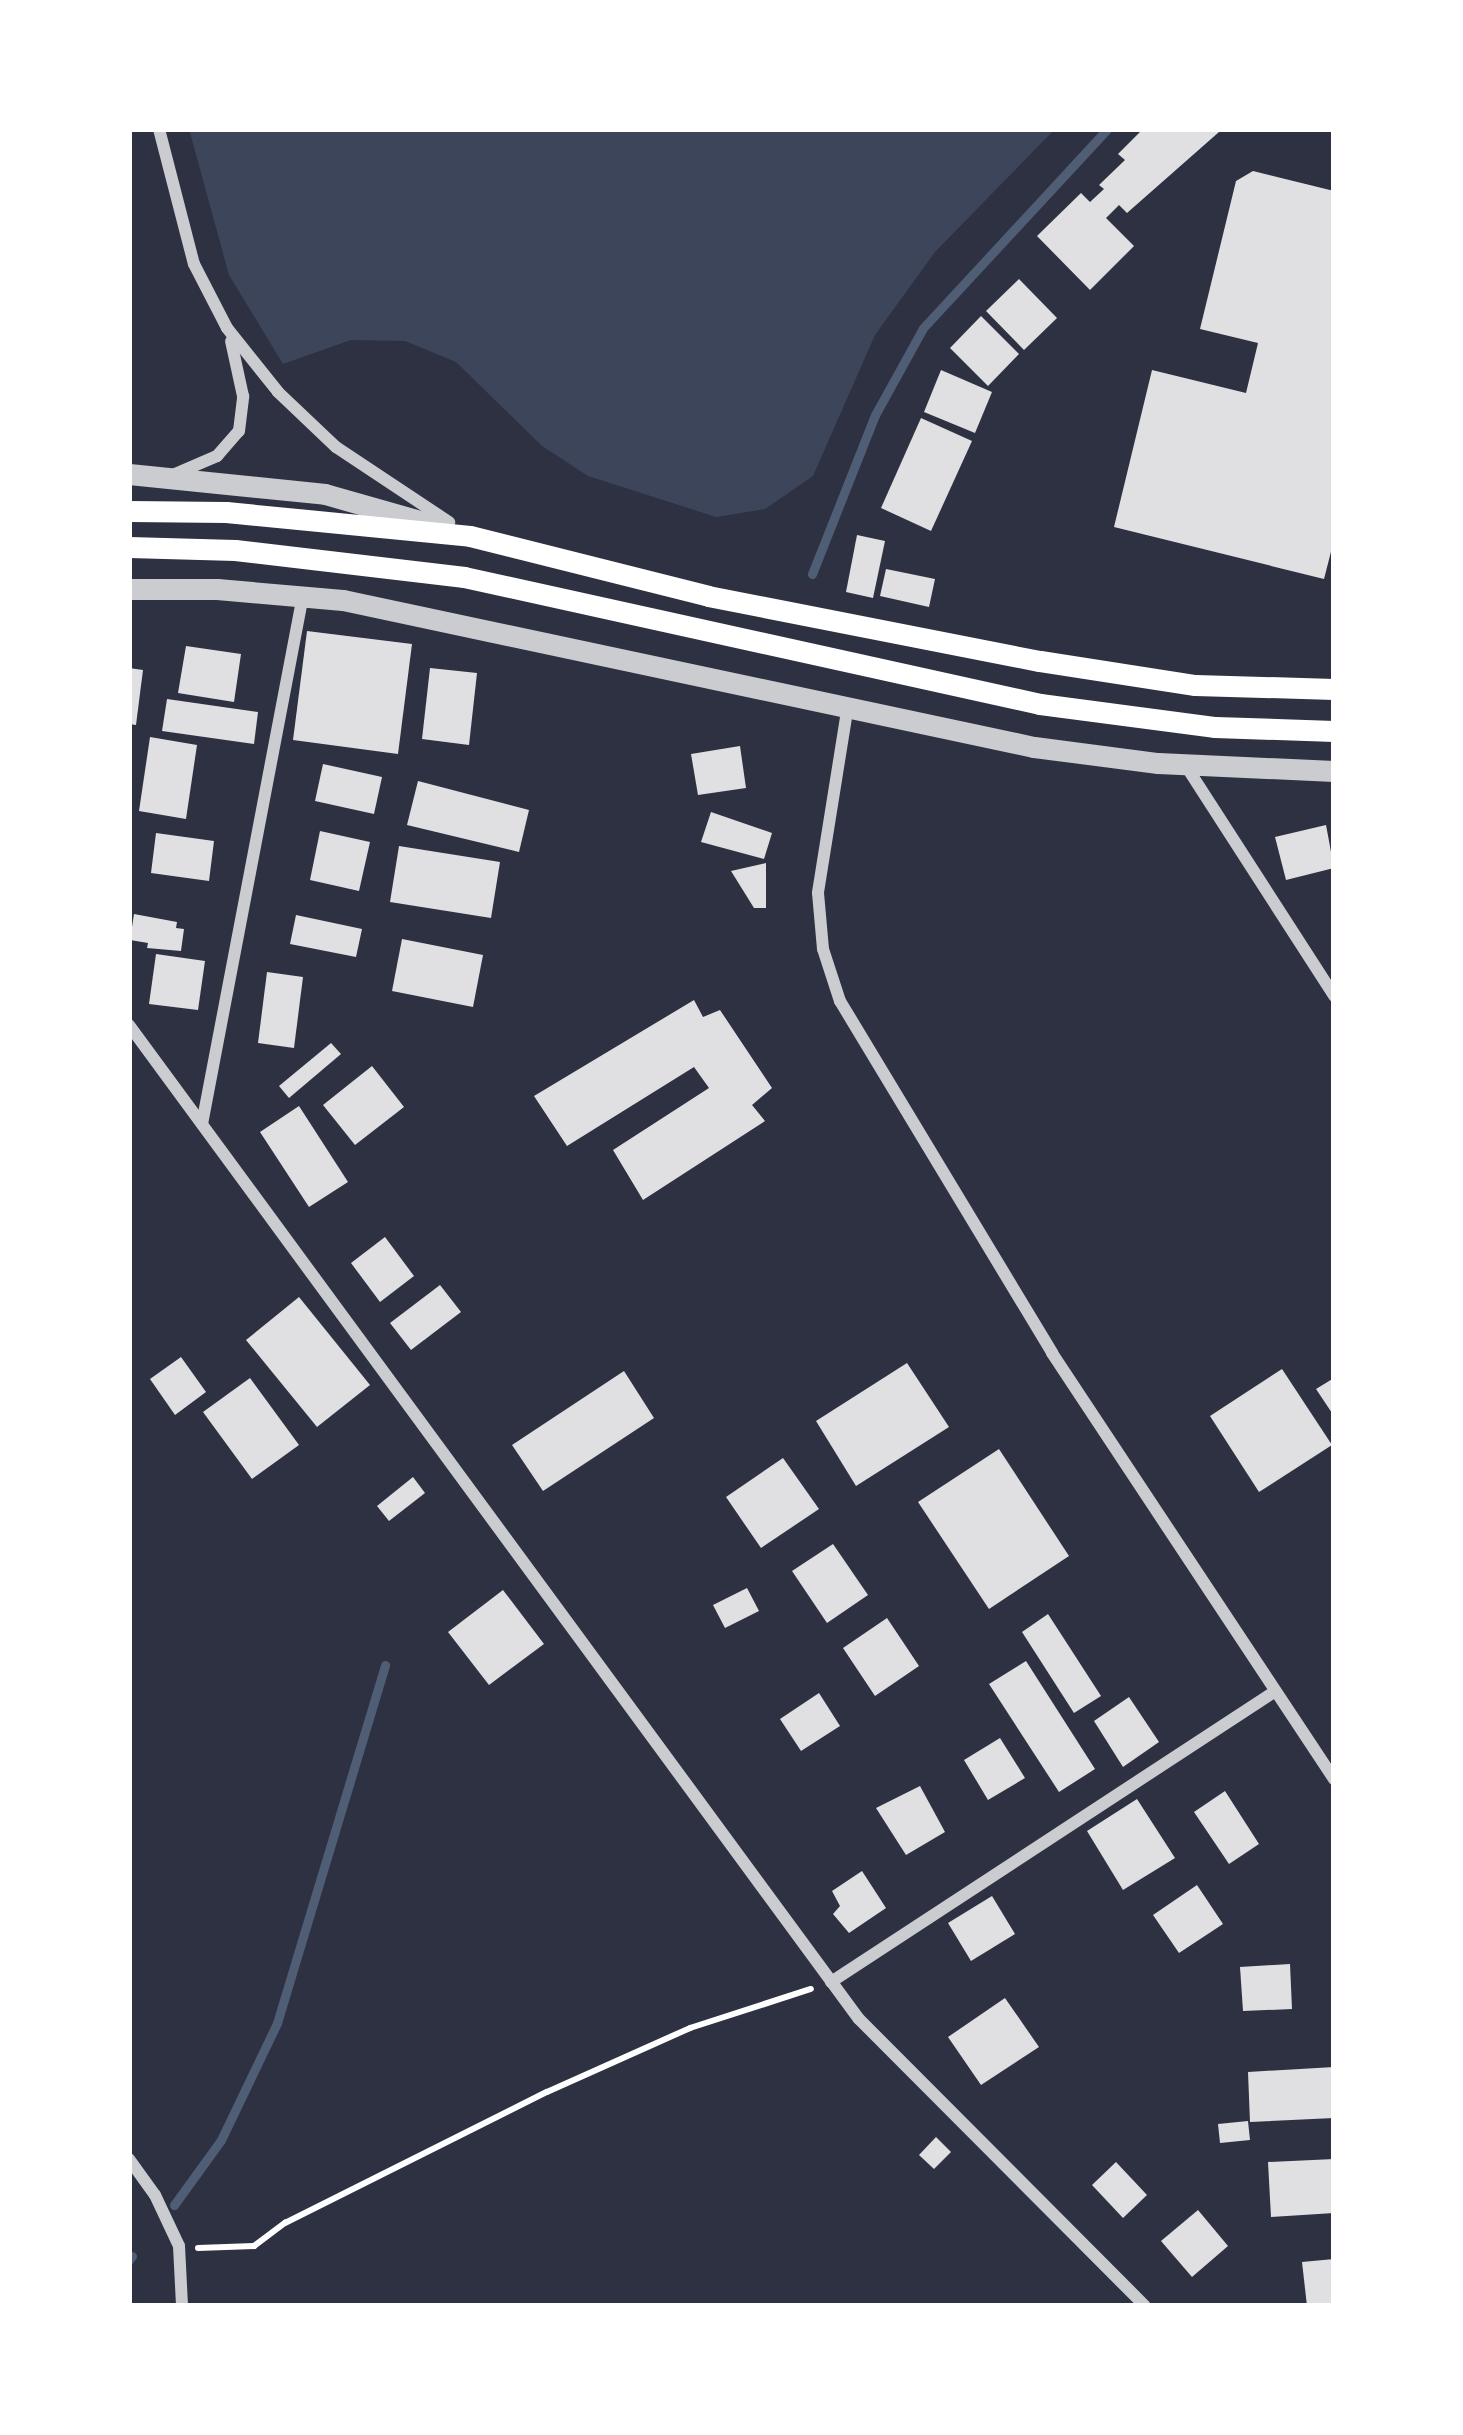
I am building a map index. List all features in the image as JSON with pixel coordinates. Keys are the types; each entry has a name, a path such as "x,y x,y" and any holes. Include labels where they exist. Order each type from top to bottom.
{"main road":[{"path":"129,511 226,512 470,536 707,596 1040,662 1195,685 1334,689"},
{"path":"129,547 221,549 433,573 1040,704 1170,723 1334,731"}],"street":[{"path":"159,129 194,264 227,328 278,392 336,447 470,536"},
{"path":"169,476 217,456 239,431 244,396 227,328"},
{"path":"129,474 326,494 470,536"},
{"path":"129,589 303,595 498,629 1051,750 1185,765 1334,771"},
{"path":"202,1124 303,595"},
{"path":"848,704 818,892 820,930 840,1001 1024,1307 1334,1779"},
{"path":"1185,765 1334,996"},
{"path":"129,1025 878,2042 1144,2306"},
{"path":"831,1982 1274,1691"},
{"path":"129,2159 155,2195 179,2246 182,2306"}],"path":[{"path":"179,2246 254,2246 284,2223 547,2092 690,2028 831,1982"}],"shaded area":[{"path":"189,129 1055,129 935,252 875,335 813,476 765,509 716,517 588,476 542,446 456,362 405,341 351,340 283,364 229,275"}],"building":[{"path":"1143,129 1219,132 1127,213 1119,205 1106,218 1134,246 1090,290 1037,236 1081,193 1090,202 1104,189 1099,185 1125,160 1118,154"},
{"path":"1253,171 1334,191 1334,540 1324,579 1114,527 1152,370 1246,393 1258,343 1200,329 1236,181"},
{"path":"1019,279 1057,318 1024,350 986,311"},
{"path":"981,316 1019,354 988,386 950,348"},
{"path":"941,370 992,392 975,433 924,412"},
{"path":"921,418 972,441 931,531 881,508"},
{"path":"857,535 885,541 873,598 846,592"},
{"path":"886,569 935,579 929,607 880,596"},
{"path":"307,631 412,644 398,754 293,740"},
{"path":"186,646 241,654 234,702 178,693"},
{"path":"129,668 143,670 136,725 129,724"},
{"path":"430,668 477,673 469,745 422,739"},
{"path":"167,699 258,712 254,744 162,731"},
{"path":"150,737 197,745 186,819 139,811"},
{"path":"740,746 746,788 698,795 691,754"},
{"path":"323,764 382,777 374,814 315,801"},
{"path":"418,781 529,810 519,852 407,825"},
{"path":"711,812 772,833 764,859 701,842"},
{"path":"1326,825 1334,868 1286,880 1275,837"},
{"path":"320,831 370,842 359,891 310,880"},
{"path":"156,833 214,841 209,881 151,873"},
{"path":"399,846 500,862 491,918 390,902"},
{"path":"766,863 766,908 754,908 731,871"},
{"path":"134,914 177,922 176,928 184,929 181,951 147,948 148,943 130,940"},
{"path":"296,915 362,929 356,957 290,944"},
{"path":"402,939 483,955 473,1007 392,991"},
{"path":"156,954 205,961 198,1010 149,1004"},
{"path":"267,972 303,977 294,1048 258,1043"},
{"path":"694,1000 703,1017 720,1010 772,1088 752,1105 765,1121 643,1200 613,1150 709,1088 694,1067 567,1146 534,1096"},
{"path":"331,1043 341,1054 289,1098 279,1086"},
{"path":"372,1066 404,1107 355,1145 323,1105"},
{"path":"299,1106 348,1182 309,1207 260,1132"},
{"path":"385,1237 414,1276 380,1302 351,1263"},
{"path":"440,1285 461,1312 411,1350 390,1323"},
{"path":"299,1297 370,1385 317,1427 246,1340"},
{"path":"181,1357 206,1392 175,1415 150,1379"},
{"path":"907,1363 949,1427 856,1486 816,1421"},
{"path":"1282,1369 1332,1445 1259,1492 1210,1416"},
{"path":"624,1371 654,1418 543,1491 512,1445"},
{"path":"250,1378 299,1445 252,1479 203,1412"},
{"path":"1334,1378 1334,1416 1316,1389"},
{"path":"999,1449 1069,1556 989,1609 918,1502"},
{"path":"783,1458 819,1509 761,1548 726,1497"},
{"path":"413,1477 425,1493 389,1521 377,1506"},
{"path":"833,1544 868,1595 827,1623 792,1571"},
{"path":"747,1588 759,1611 725,1628 713,1605"},
{"path":"503,1590 544,1644 489,1685 448,1632"},
{"path":"1048,1614 1101,1696 1074,1713 1022,1632"},
{"path":"887,1618 919,1666 875,1696 843,1648"},
{"path":"1026,1661 1095,1769 1059,1792 989,1684"},
{"path":"819,1693 840,1726 801,1751 780,1719"},
{"path":"1129,1697 1159,1742 1123,1767 1094,1721"},
{"path":"1000,1738 1025,1778 988,1800 964,1760"},
{"path":"920,1786 945,1832 906,1855 876,1808"},
{"path":"1225,1791 1259,1844 1229,1864 1194,1812"},
{"path":"1137,1799 1175,1858 1123,1890 1087,1831"},
{"path":"862,1871 886,1908 849,1933 833,1914 840,1906 832,1891"},
{"path":"1197,1885 1223,1924 1179,1953 1153,1915"},
{"path":"992,1896 1015,1934 971,1961 948,1923"},
{"path":"1290,1964 1292,2009 1243,2011 1240,1967"},
{"path":"1005,1998 1039,2047 981,2085 948,2037"},
{"path":"1334,2067 1334,2118 1250,2122 1248,2072"},
{"path":"1248,2121 1250,2140 1220,2143 1218,2124"},
{"path":"936,2137 951,2152 934,2169 919,2155"},
{"path":"1334,2159 1334,2213 1271,2217 1268,2162"},
{"path":"1116,2162 1147,2195 1123,2218 1092,2185"},
{"path":"1198,2210 1228,2246 1192,2277 1161,2241"},
{"path":"1334,2259 1334,2303 1307,2306 1302,2262"}],"waterway":[{"path":"812,574 875,415 923,328 1107,129"},
{"path":"174,2205 221,2140 277,2023 385,1665"},
{"path":"129,2260 132,2256"}]}
